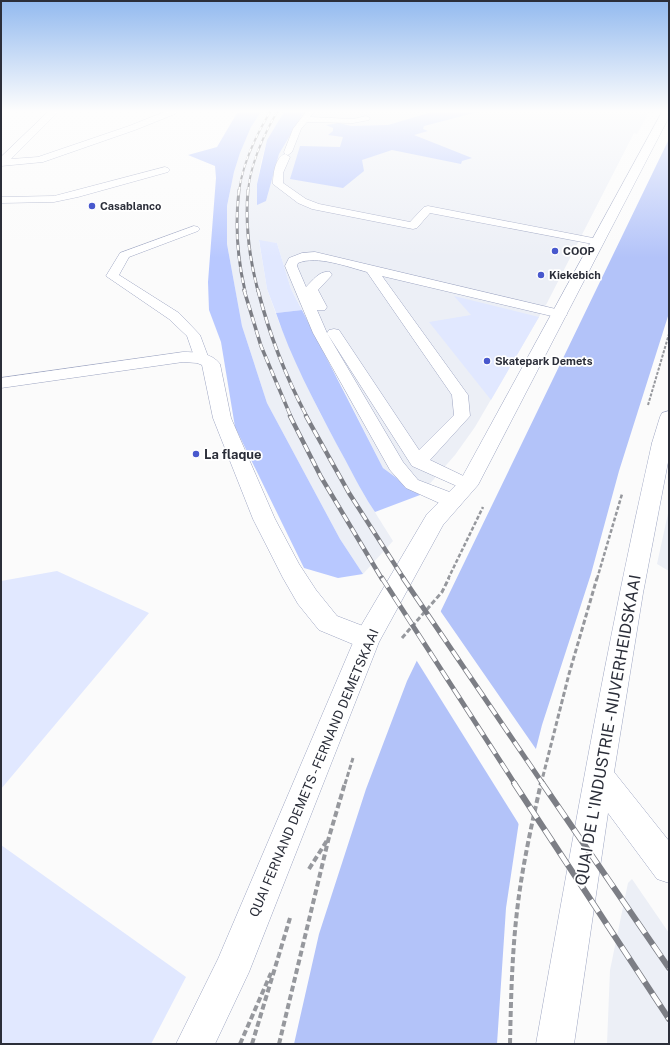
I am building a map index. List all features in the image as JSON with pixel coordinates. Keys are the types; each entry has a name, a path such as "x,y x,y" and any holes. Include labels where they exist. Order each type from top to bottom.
{"street":[{"path":"1,163 29,161"},
{"name":"QUAI FERNAND DEMETS - FERNAND DEMETSKAAI","path":"195,1044 231,972 367,639 435,520 468,485 642,161"},
{"path":"1,383 183,358 202,359 211,364 222,418 264,519 290,571 307,597 328,623 367,639"},
{"name":"QUAI DE L'INDUSTRIE - NIJVERHEIDSKAAI","path":"556,1044 599,776 636,568 666,443 669,417"},
{"path":"599,776 669,867"}],"lane":[{"path":"284,161 278,173 278,184 302,201 316,207 412,226 428,209 598,242"},
{"path":"1,200 54,199 165,170"},
{"path":"194,229 124,255 112,276 174,316 193,335 202,359"},
{"path":"453,501 412,484 396,466 320,333 291,266 293,261 302,257 315,256 560,314"},
{"path":"372,270 460,395 462,416 418,462"},
{"path":"326,275 311,289 336,338 418,462 468,485"}],"path":[{"path":"647,408 669,334"},
{"path":"510,1044 513,948 525,858 548,754 623,490"},
{"path":"279,1044 329,837 306,875"},
{"path":"252,1044 293,911"},
{"path":"240,1044 276,964"}],"shaded area":[{"path":"202,161 238,161 227,206 227,244 242,326 267,403 340,539 363,574 338,578 304,568 235,427 221,342 209,310 208,282 216,178 215,166"},
{"path":"238,161 261,161 257,184 266,201 277,161 620,161 547,303 475,427 455,455 420,495 383,468 320,342 291,289 277,243 259,241 267,289 280,325 300,371 320,413 366,498 393,541 363,574 340,539 267,403 242,326 227,244 227,206"},
{"path":"262,161 277,161 266,201 257,205 257,184"},
{"path":"296,161 362,161 364,171 343,188 290,179"},
{"path":"445,161 463,161 461,164"},
{"path":"658,161 669,161 669,313 619,471 591,574 542,725 521,808 506,908 497,1044 294,1044 319,934 366,789 407,681"},
{"path":"259,240 277,243 291,289 302,310 276,313 267,289"},
{"name":"Skatepark Demets","path":"454,296 539,317 491,400 429,322 471,315"},
{"path":"302,310 383,468 420,495 375,512 359,487 303,379 276,313"},
{"path":"669,509 669,571 657,564"},
{"path":"57,571 149,613 1,789 1,581"},
{"path":"1,845 186,977 151,1044 1,1044"},
{"path":"632,879 669,933 669,1044 607,1044 610,970 628,883"}],"pier":[{"path":"439,609 538,752 523,808 520,826 415,658"}],"railway":[{"path":"239,191 243,170 247,161"},
{"path":"248,191 255,161"},
{"path":"239,190 237,215 238,240 240,266 245,291"},
{"path":"248,190 248,241 258,291"},
{"path":"244,290 261,346 291,417"},
{"path":"258,290 267,323 279,355 307,417"},
{"path":"290,416 321,477 382,579"},
{"path":"306,416 349,493 404,579"},
{"path":"382,578 515,784"},
{"path":"403,578 543,784"},
{"path":"514,783 669,1019"},
{"path":"542,783 669,968"}],"place":[{"name":"Casablanco","path":"92,206"},
{"name":"COOP","path":"555,251"},
{"name":"Kiekebich","path":"541,275"},
{"name":"Skatepark Demets","path":"487,361"},
{"name":"La flaque","path":"196,454"}]}
